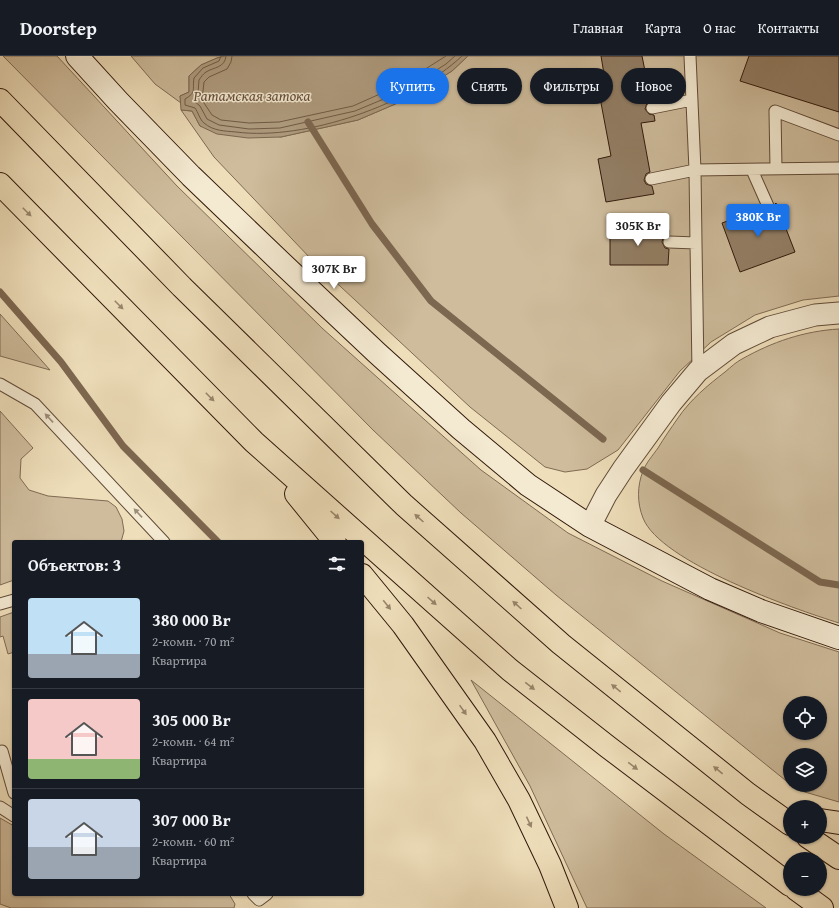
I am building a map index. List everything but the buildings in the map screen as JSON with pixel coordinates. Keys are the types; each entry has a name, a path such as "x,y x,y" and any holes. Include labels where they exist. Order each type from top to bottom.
{"highway":[{"path":"0,100 182,287 404,505 561,644 748,794 783,819"},
{"path":"0,184 254,442 510,670 608,747 783,880"},
{"path":"254,442 333,540"},
{"path":"364,577 403,625 485,741 519,800 550,865 567,908"},
{"path":"748,794 783,808"},
{"path":"827,821 839,823"},
{"path":"818,844 839,858"},
{"path":"806,896 822,908"}],"street":[{"path":"77,56 118,101 191,176 377,353 461,429 528,485 590,526 710,589 761,611 839,638"},
{"path":"590,526 606,495 623,469 671,403 698,371 734,344 770,327 814,315 839,313"}],"lane":[{"path":"690,56 695,170 698,371"},
{"path":"652,108 692,100"},
{"path":"776,169 775,111 839,135"},
{"path":"651,179 695,170 839,168"},
{"path":"752,170 768,206"},
{"path":"669,242 696,243"},
{"path":"0,384 35,404 162,540"},
{"path":"0,604 12,601"},
{"path":"2,751 12,786"},
{"path":"0,807 12,815"}],"shaded area":[{"path":"3,56 57,56 177,186 322,328 481,470 568,533 662,581 780,633 839,652 839,802 805,792 827,792 827,748 783,748 783,778 556,595 461,513 373,430"},
{"path":"131,56 225,56 201,65 189,76 189,92 180,96 181,103 155,84"},
{"path":"468,56 839,56 839,296 803,300 755,315 711,342 680,371 618,450 587,469 565,472 545,467 470,407 312,260 214,157 181,110 192,111 200,126 281,137 358,120 395,104 449,104 449,73"},
{"path":"0,314 50,370 0,356"},
{"path":"839,329 839,623 792,607 730,582 674,551 654,535 643,518 638,494 644,468 683,411 712,382 738,362 765,347 789,338 813,332"},
{"path":"0,411 33,448 21,459 20,478 29,490 48,496 108,501 116,507 122,519 124,531 122,540 12,540 12,581 0,585"},
{"path":"12,613 12,653 8,654 3,636 0,637 0,617"},
{"path":"471,680 664,834 766,908 587,908 530,786"},
{"path":"0,818 12,825 12,896 230,896 235,904 234,908 11,908 0,904"}],"water":[{"name":"Ратамская затока","path":"225,56 468,56 449,73 449,68 376,68 376,104 395,104 358,120 281,137 248,138 217,134 200,126 192,111 181,110 180,96 189,92 189,76 201,65"}],"waterway":[{"path":"308,122 372,224 431,301 603,439"},
{"path":"0,292 61,362 123,446 216,540"},
{"path":"643,470 820,582 839,585"}]}
